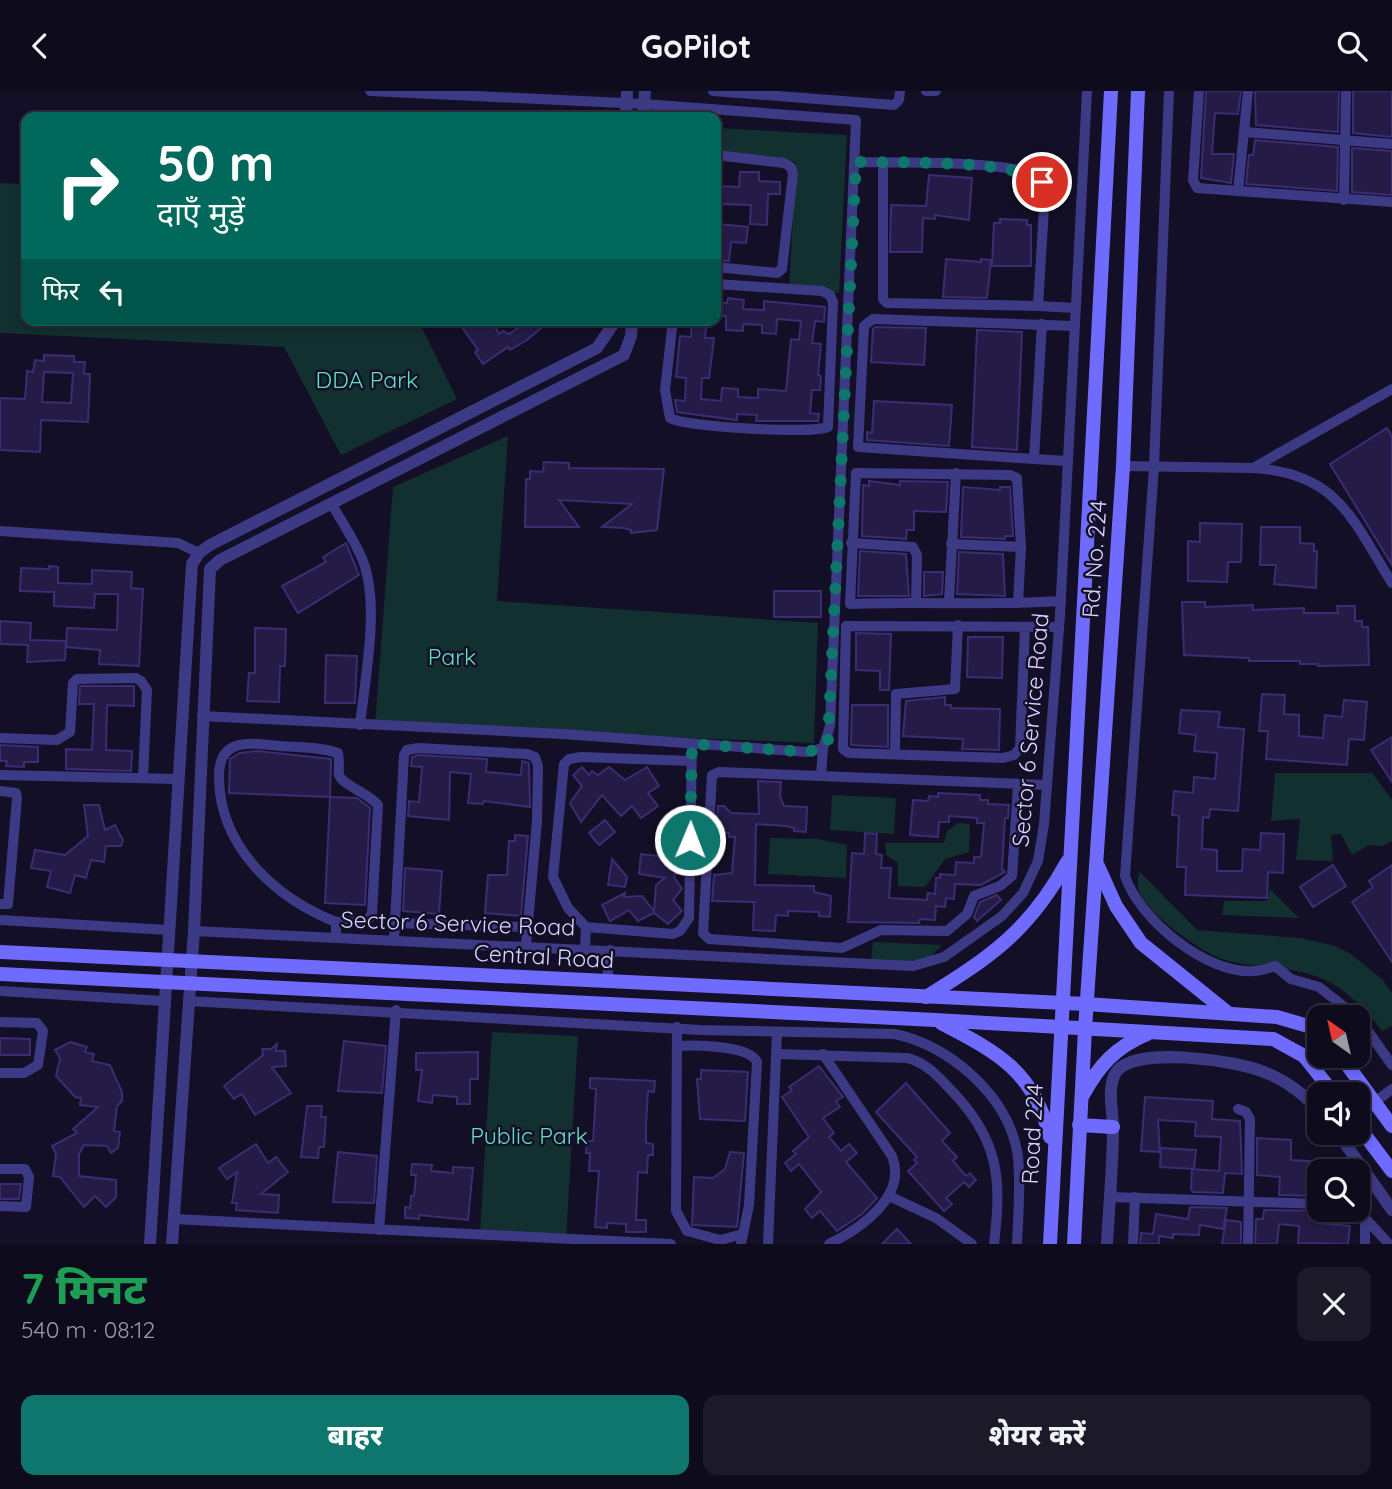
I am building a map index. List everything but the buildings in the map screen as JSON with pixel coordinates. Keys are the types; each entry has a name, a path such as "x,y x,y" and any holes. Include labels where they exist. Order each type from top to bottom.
{"main road":[{"name":"Rd. No. 224","path":"1060,1027 1111,91"},
{"name":"Rd. No. 224","path":"1085,1029 1124,466 1138,91"},
{"path":"926,997 1000,949 1047,899 1069,858"},
{"path":"1096,861 1116,906 1141,943 1228,1014"},
{"name":"Central Road","path":"0,952 191,964 1086,1004 1277,1017 1307,1026"},
{"name":"Central Road","path":"0,974 1273,1039 1304,1056 1325,1082"},
{"path":"935,1020 997,1052 1020,1075 1044,1114 1054,1152"},
{"name":"Road 224","path":"1050,1244 1060,1027"},
{"name":"Road 224","path":"1074,1244 1085,1029"},
{"path":"1081,1099 1103,1063 1117,1049 1152,1032"},
{"path":"1350,1068 1392,1126"},
{"path":"1079,1125 1113,1127"},
{"path":"1370,1142 1392,1171"}],"street":[{"path":"370,91 627,97 644,104 856,120 835,604 840,626 843,749 849,753 895,752 1003,758 1014,755 1020,748 1025,627"},
{"path":"712,91 894,105 899,100 900,91"},
{"path":"926,91 936,91"},
{"name":"Sector 6 Service Road","path":"194,930 526,944 874,966 913,966 944,957 1002,916 1023,893 1038,861 1047,785 1061,601 1087,91"},
{"path":"1169,91 1154,467 1125,876 1129,888 1159,927 1204,959 1252,972 1275,966 1291,979 1319,987 1342,1005"},
{"path":"1199,91 1193,180 1197,188 1392,202"},
{"path":"1238,191 1248,91"},
{"path":"1344,200 1346,91"},
{"path":"1245,132 1392,144"},
{"path":"721,156 784,163 791,166 793,174 782,269 776,273 721,268"},
{"path":"856,162 1006,169 1034,175 1042,182 1044,214 1038,306"},
{"path":"883,163 883,299 887,303 1075,308"},
{"path":"672,326 666,390 670,418 678,423 708,425 828,427 833,302 830,295 822,291 721,284"},
{"path":"1068,461 861,449 856,442 864,326 867,321 873,319 1073,326"},
{"path":"1034,459 1042,324"},
{"path":"150,1244 164,983 192,564 199,553 209,545 597,348 612,326"},
{"path":"172,1244 194,930 210,569 220,560 624,355 632,326"},
{"path":"1253,468 1392,389"},
{"path":"1124,466 1289,471 1314,482 1330,493 1349,513 1390,576"},
{"path":"850,604 856,473 956,473 1010,475 1017,478 1021,547 1018,603"},
{"path":"949,601 956,473"},
{"path":"331,503 363,560 369,587 369,627 360,725"},
{"path":"0,531 165,541 178,543 199,553"},
{"path":"851,543 914,548 917,555 916,602"},
{"path":"951,544 1021,547"},
{"path":"835,604 1061,601"},
{"path":"895,752 896,694 955,689 958,625"},
{"path":"840,626 1059,627"},
{"path":"821,776 823,748 830,726 840,626"},
{"path":"0,738 57,740 69,732 73,683 77,679 135,678 147,690 143,778"},
{"path":"202,716 563,734 807,752 823,748"},
{"path":"251,743 338,753 340,776 344,783 370,795 378,805 372,912 368,920 356,923 336,922 295,903 259,870 233,838 225,823 219,794 223,752 229,747 251,743"},
{"path":"691,761 581,757 569,759 564,764 553,877 568,908 586,927 673,934 680,931 689,918 692,744"},
{"path":"394,940 404,755 407,750 418,748 527,754 535,757 538,766 537,821 526,944"},
{"path":"1018,785 1012,876 1000,886 974,896 967,914 947,931 881,930 842,948 709,939 703,933 712,775 719,772 1047,785"},
{"path":"0,775 177,779"},
{"path":"0,791 16,793 17,798 4,920 169,930"},
{"path":"336,922 336,938"},
{"path":"394,923 528,927"},
{"path":"584,948 586,927"},
{"path":"708,955 709,939"},
{"path":"607,982 610,950"},
{"path":"0,991 163,1001"},
{"path":"188,1001 396,1010 777,1033 895,1034 916,1039 958,1065 989,1091 1007,1118 1017,1149 1017,1244"},
{"path":"590,1023 593,1004"},
{"path":"379,1230 396,1010"},
{"path":"0,1022 37,1023 43,1031 38,1065 24,1073 0,1073"},
{"path":"677,1027 676,1211 687,1231 720,1240 742,1239 749,1205 757,1062 748,1052 677,1046"},
{"path":"1370,1032 1392,1065"},
{"path":"768,1244 777,1033"},
{"path":"777,1054 887,1055 916,1060 953,1091 982,1128 995,1160 998,1181 994,1244"},
{"path":"823,1054 892,1156 896,1183 889,1196 850,1232 829,1244"},
{"path":"1107,1244 1113,1127 1112,1091 1116,1073 1121,1067 1148,1058 1206,1060 1263,1071 1285,1083 1307,1101"},
{"path":"1375,1102 1392,1089"},
{"path":"1238,1109 1246,1112 1250,1119 1248,1244"},
{"path":"1345,1145 1392,1210"},
{"path":"0,1169 25,1169 29,1177 26,1207 0,1206"},
{"path":"889,1196 936,1218 972,1244"},
{"path":"1110,1196 1307,1203"},
{"path":"1133,1244 1135,1197"},
{"path":"174,1219 671,1244"},
{"path":"1365,1244 1366,1222"},
{"path":"1370,1222 1389,1244"}],"green space":[{"path":"721,128 847,135 839,293 789,290 796,162 721,158"},
{"name":"DDA Park","path":"0,183 21,184 21,326 421,326 457,399 341,455 284,347 0,333"},
{"name":"Park","path":"508,436 497,601 818,623 814,743 375,725 393,487"},
{"path":"1275,773 1372,773 1392,800 1392,841 1383,846 1369,845 1352,855 1341,834 1331,835 1333,861 1296,860 1300,819 1271,821"},
{"path":"832,795 896,798 894,834 830,830"},
{"path":"958,823 970,824 969,852 945,859 925,887 898,886 898,863 886,855 885,843 944,843 947,831"},
{"path":"770,838 818,839 847,845 846,878 768,874"},
{"path":"1139,871 1197,930 1300,938 1335,946 1351,954 1383,980 1392,993 1392,1026 1382,1031 1370,1017 1370,1005 1359,1005 1327,981 1288,969 1248,965 1212,955 1161,918 1142,897 1138,887"},
{"path":"1270,889 1299,918 1222,915 1224,901 1267,901"},
{"path":"873,942 942,945 924,964 871,962"},
{"name":"Public Park","path":"492,1032 578,1036 566,1239 480,1234"}],"route":[{"path":"690,840 692,744 816,752 823,748 828,740 856,162 1006,169 1034,175 1042,182"}]}
